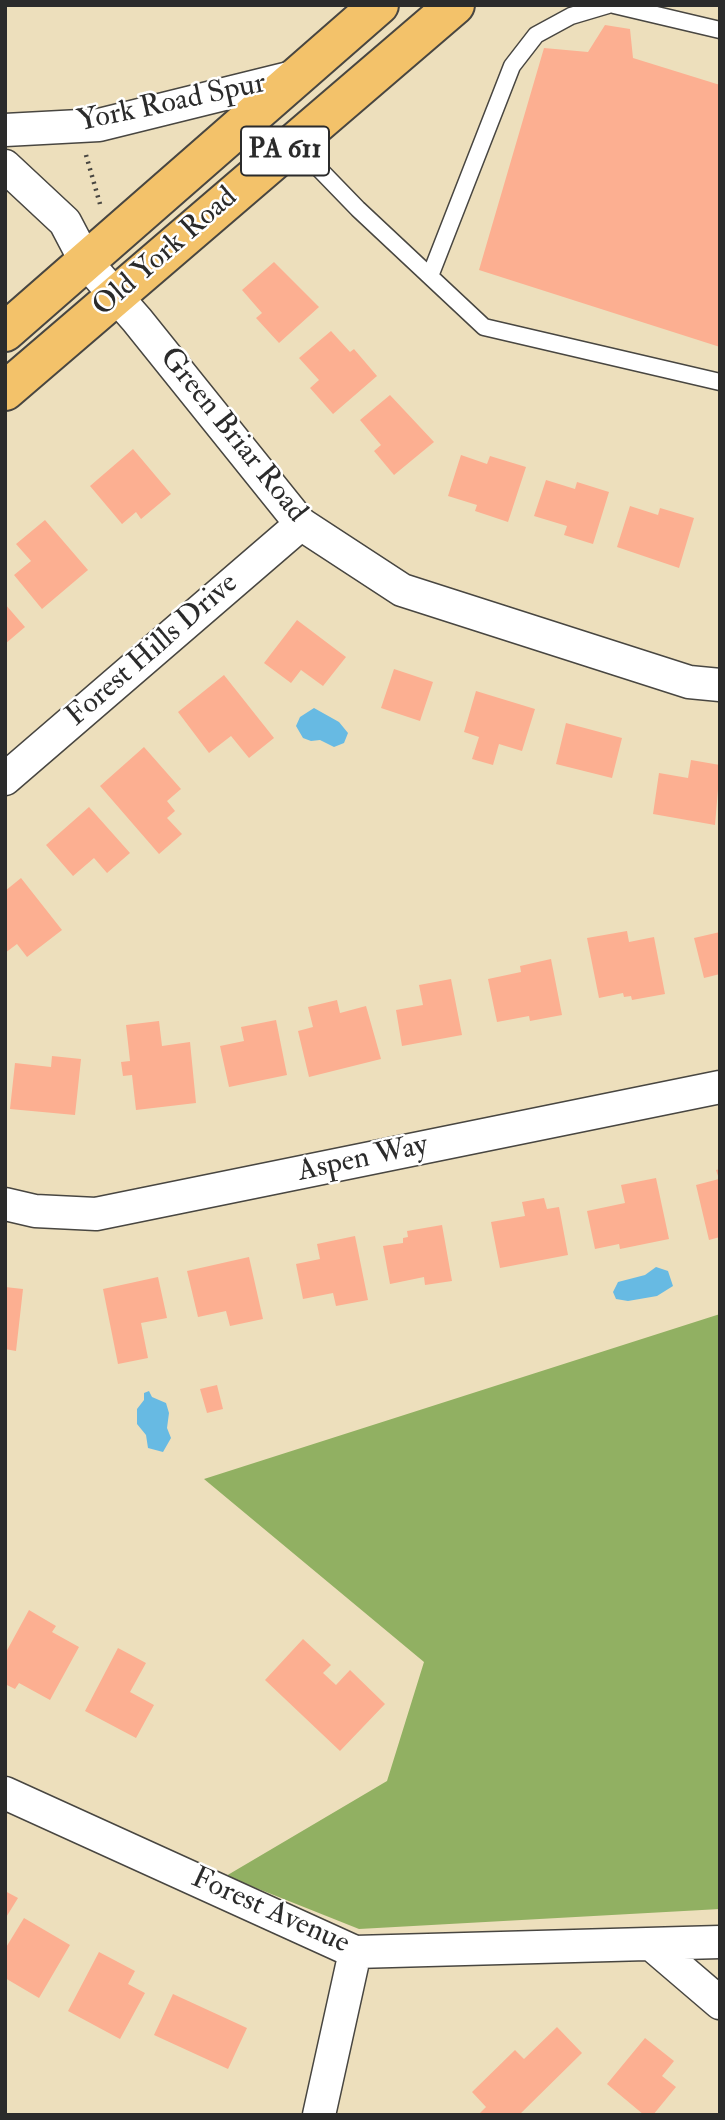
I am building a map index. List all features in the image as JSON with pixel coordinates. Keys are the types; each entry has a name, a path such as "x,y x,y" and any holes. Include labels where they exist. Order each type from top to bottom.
{"highway":[{"name":"Old York Road","path":"5,332 379,5"},
{"name":"Old York Road","path":"5,391 455,5"}],"street":[{"name":"York Road Spur","path":"5,130 99,125 297,76"},
{"path":"5,166 65,222 86,262"},
{"path":"5,192 59,244 86,262"},
{"name":"Green Briar Road","path":"86,262 116,295 300,524 402,590 689,682 720,685"},
{"name":"Forest Hills Drive","path":"5,779 300,524"},
{"name":"Aspen Way","path":"5,1204 35,1211 96,1214 720,1087"},
{"name":"Forest Avenue","path":"5,1793 355,1952 720,1942"},
{"path":"651,1944 720,2003"},
{"path":"318,2115 355,1952"}],"lane":[{"path":"430,276 512,66 537,35 571,16 608,5"},
{"path":"614,5 720,30"},
{"path":"294,143 358,209 484,327 720,382"}],"path":[{"path":"83,144 103,215"}],"green space":[{"path":"720,1314 720,1909 359,1929 226,1876 387,1781 424,1662 204,1479"}],"water":[{"path":"314,708 339,722 348,733 344,743 334,747 320,740 303,738 296,726 300,717"},
{"path":"656,1267 668,1271 673,1286 657,1296 628,1301 616,1299 613,1292 618,1282 645,1275"},
{"path":"149,1391 152,1397 166,1403 169,1413 167,1428 171,1438 163,1452 148,1448 146,1435 137,1424 137,1409 144,1400 144,1393"}],"building":[{"path":"605,25 630,29 633,58 720,85 720,347 479,270 544,48 588,52"},
{"path":"274,262 319,307 279,343 256,318 262,313 242,290"},
{"path":"331,331 350,352 354,349 377,376 333,414 310,388 319,380 299,358"},
{"path":"390,395 434,442 394,475 374,451 381,445 360,420"},
{"path":"133,449 171,494 141,519 136,512 122,524 90,486"},
{"path":"461,455 487,464 490,456 526,467 508,522 475,511 477,505 448,496"},
{"path":"546,480 575,489 577,482 609,492 593,544 564,535 567,526 534,516"},
{"path":"630,506 658,515 660,508 694,518 679,568 617,547"},
{"path":"45,520 88,570 42,609 14,575 31,561 16,544"},
{"path":"5,604 25,627 5,644"},
{"path":"297,620 346,657 323,686 301,670 291,683 264,663"},
{"path":"394,669 433,682 420,721 381,708"},
{"path":"224,675 274,738 249,758 231,736 209,753 178,712"},
{"path":"476,691 535,709 522,751 499,744 493,765 472,759 479,737 464,732"},
{"path":"566,723 622,738 612,778 556,764"},
{"path":"144,747 181,789 167,801 175,811 167,818 182,834 159,854 100,786"},
{"path":"691,760 720,765 715,825 653,814 659,773 688,778"},
{"path":"89,807 130,853 107,873 94,858 73,876 46,845"},
{"path":"21,878 62,930 27,957 17,944 5,953 5,891"},
{"path":"627,931 629,942 654,937 665,994 632,1000 631,996 624,997 623,993 599,998 587,938"},
{"path":"720,932 720,974 704,978 694,938"},
{"path":"551,959 562,1015 530,1021 529,1016 497,1022 488,979 521,972 520,966"},
{"path":"451,979 462,1035 402,1046 396,1010 423,1005 419,985"},
{"path":"337,1000 340,1013 366,1006 381,1059 309,1077 298,1031 313,1027 308,1007"},
{"path":"276,1020 287,1075 229,1087 220,1046 244,1041 241,1027"},
{"path":"159,1021 162,1046 190,1042 196,1103 136,1110 132,1075 123,1076 121,1062 130,1061 126,1025"},
{"path":"52,1056 81,1059 75,1115 10,1109 15,1063 51,1067"},
{"path":"720,1169 720,1237 709,1240 696,1185 719,1179 716,1170"},
{"path":"656,1178 669,1239 620,1249 619,1244 595,1249 587,1211 625,1203 621,1185"},
{"path":"544,1198 547,1209 559,1207 568,1255 500,1268 491,1222 525,1216 522,1202"},
{"path":"442,1225 452,1281 425,1285 424,1277 390,1284 383,1246 403,1243 403,1238 408,1237 407,1231"},
{"path":"355,1236 368,1300 336,1306 333,1293 303,1299 296,1264 320,1259 317,1244"},
{"path":"249,1257 263,1319 230,1326 226,1311 198,1317 187,1271"},
{"path":"158,1277 167,1318 141,1323 148,1358 118,1364 103,1289"},
{"path":"5,1287 23,1289 16,1351 5,1349"},
{"path":"217,1385 223,1409 207,1413 200,1389"},
{"path":"29,1610 56,1626 52,1632 79,1647 50,1700 19,1683 15,1689 5,1684 5,1654"},
{"path":"303,1639 331,1665 323,1673 336,1685 350,1670 385,1704 340,1751 265,1680"},
{"path":"118,1648 146,1663 130,1692 154,1705 136,1738 85,1711"},
{"path":"5,1891 18,1898 5,1919"},
{"path":"24,1918 70,1945 39,1998 5,1978 5,1949"},
{"path":"99,1952 135,1971 128,1984 145,1993 120,2039 68,2011"},
{"path":"173,1994 247,2028 228,2069 154,2035"},
{"path":"557,2027 582,2053 519,2115 478,2115 486,2107 472,2092 515,2050 524,2059"},
{"path":"645,2038 674,2061 662,2076 676,2087 653,2115 644,2115 607,2084"}]}
